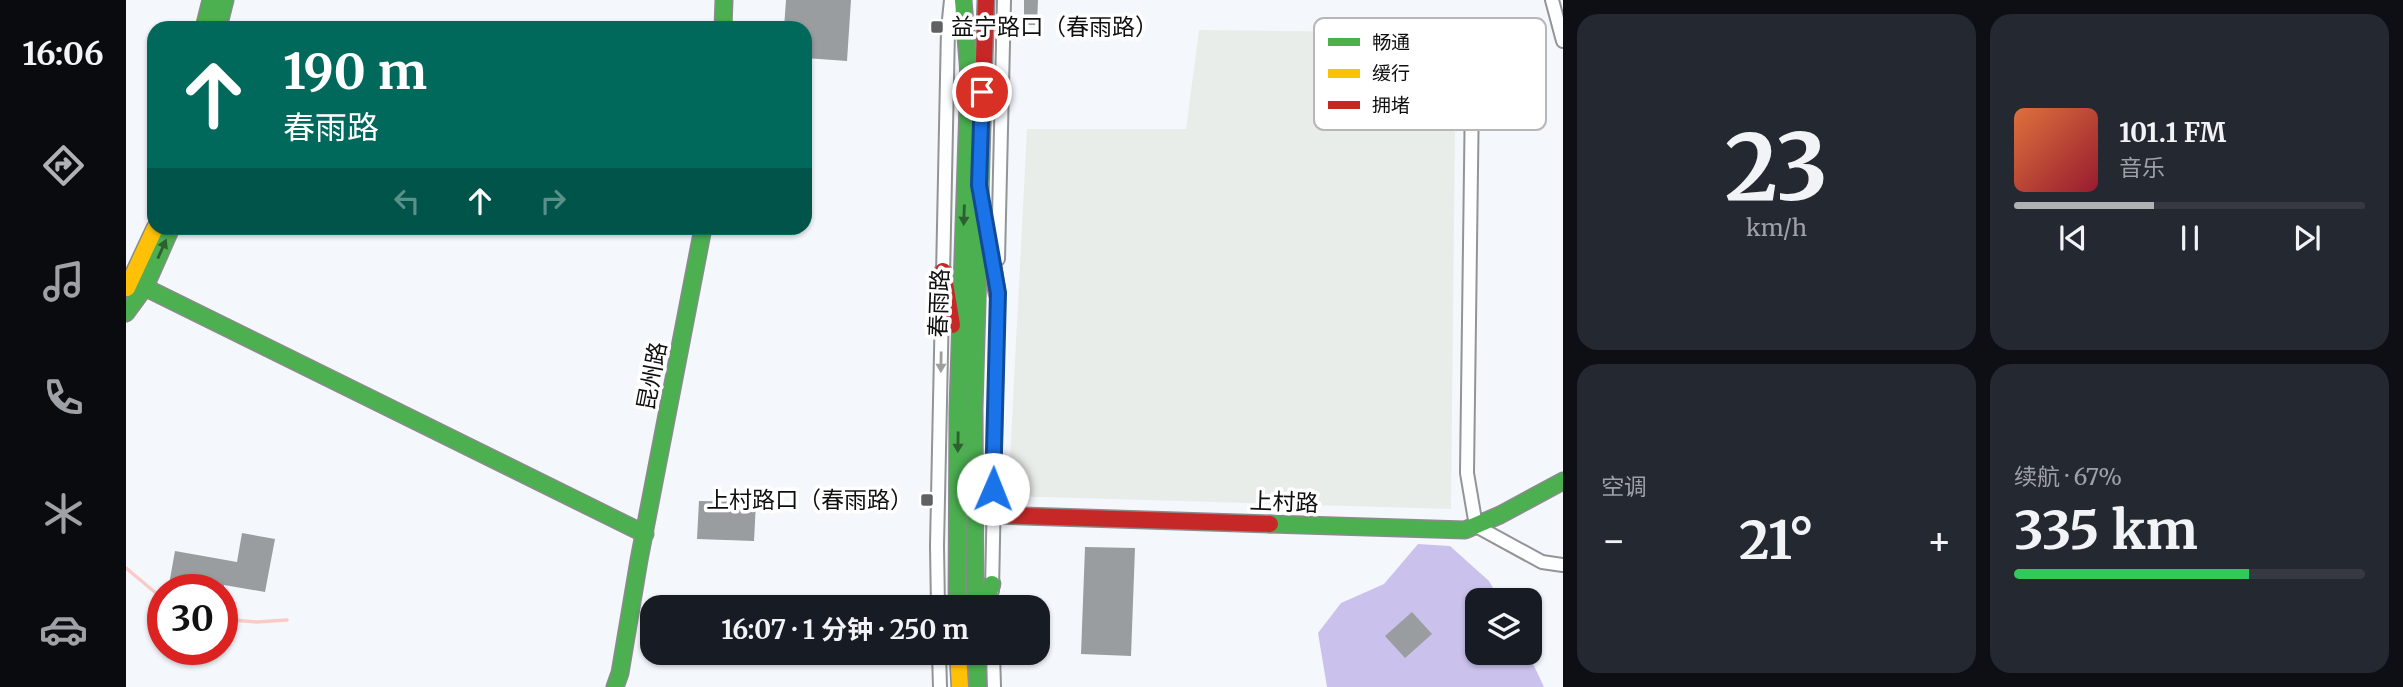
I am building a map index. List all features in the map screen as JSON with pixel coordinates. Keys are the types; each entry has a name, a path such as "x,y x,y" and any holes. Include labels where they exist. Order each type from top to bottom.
{"main road":[{"path":"206,21 211,0"},
{"path":"220,21 225,0"},
{"path":"723,21 724,0"},
{"name":"春雨路","path":"957,595 959,369 969,75 963,0"},
{"name":"春雨路","path":"975,595 974,408 986,0"},
{"path":"979,185 998,293"},
{"path":"126,313 153,235"},
{"path":"135,286 167,235"},
{"name":"昆州路","path":"615,687 620,673 702,235"},
{"path":"943,271 959,369"},
{"path":"135,286 645,534"},
{"name":"上村路","path":"992,515 1465,530 1563,481"},
{"name":"昆州路","path":"625,687 637,634 648,561 645,534"},
{"path":"988,595 992,584"},
{"path":"959,665 960,687"},
{"path":"977,665 978,687"}],"street":[{"path":"938,595 948,29 951,0"},
{"path":"992,595 1004,0"},
{"path":"1552,0 1563,41"},
{"path":"1472,130 1467,473 1476,526 1542,562 1563,565"},
{"path":"939,665 940,687"},
{"path":"993,665 994,687"}],"shaded area":[{"path":"1199,30 1314,31 1314,130 1455,130 1451,509 1008,496 1027,129 1186,129"},
{"path":"1418,544 1450,546 1489,581 1493,588 1465,588 1465,665 1534,665 1544,687 1327,687 1318,633 1341,603 1384,584"}],"building":[{"path":"786,0 851,0 847,61 812,58 812,21 784,21"},
{"path":"1024,0 1038,0 1037,25 1024,25"},
{"path":"699,501 756,502 754,541 697,539"},
{"path":"242,533 275,539 265,592 238,587 238,574 171,574 175,551 237,562"},
{"path":"1085,547 1135,548 1131,656 1081,654"},
{"path":"1412,612 1432,634 1405,658 1385,636"}],"waterway":[{"path":"126,568 147,586"},
{"path":"238,620 287,620"}],"traffic: fast":[{"path":"206,21 211,0"},
{"path":"220,21 225,0"},
{"path":"723,21 724,0"},
{"path":"957,595 958,408 969,75 963,0"},
{"path":"975,595 974,409 983,89"},
{"path":"126,313 145,287 168,235"},
{"path":"615,687 620,673 702,235"},
{"path":"132,281 645,534"},
{"path":"1270,524 1465,530 1500,515 1563,481"},
{"path":"988,595 992,584"},
{"path":"977,665 978,687"}],"traffic: slow":[{"path":"127,288 152,235"},
{"path":"959,665 960,687"}],"traffic: jam":[{"path":"983,89 986,0"},
{"path":"988,235 997,293"},
{"path":"943,271 952,325"},
{"path":"992,515 1270,524"}],"place":[{"name":"益宁路口（春雨路）","path":"937,27"},
{"name":"上村路口（春雨路）","path":"927,500"}],"route":[{"path":"982,92 979,185 998,293 993,489"}]}
